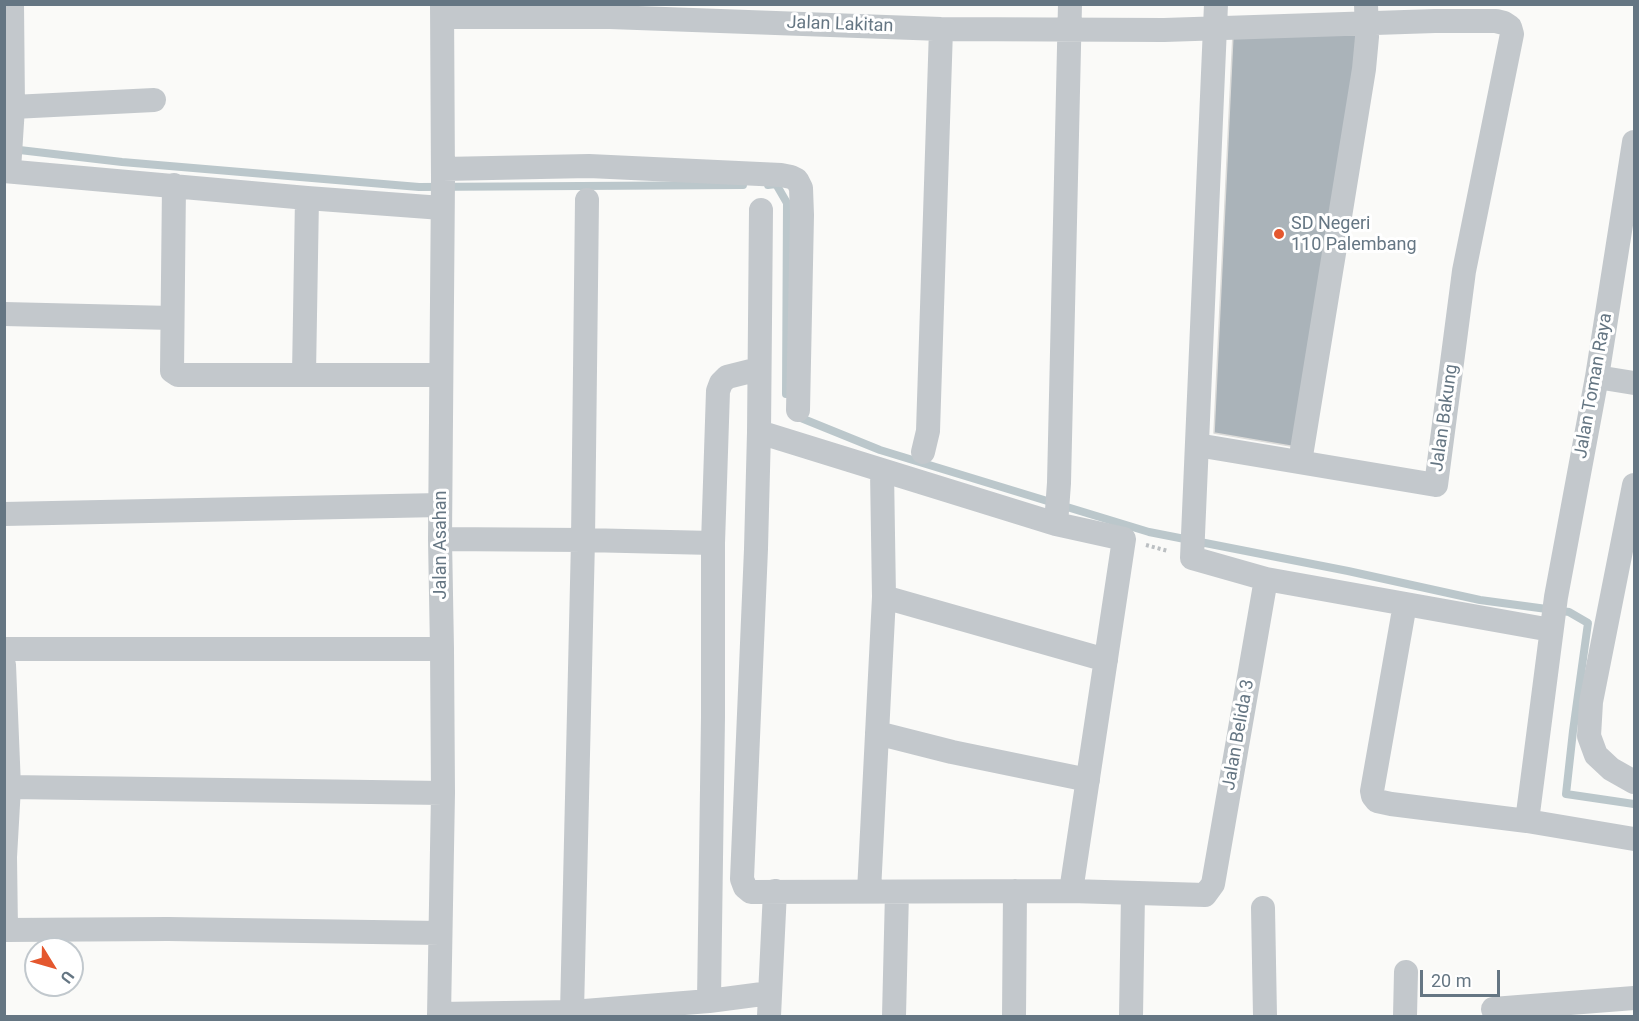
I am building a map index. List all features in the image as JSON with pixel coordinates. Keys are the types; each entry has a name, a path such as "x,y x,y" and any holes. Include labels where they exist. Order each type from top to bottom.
{"street":[{"path":"12,4 8,167 307,198 443,189 589,166 781,175 797,180 801,188 802,215 798,410"},
{"path":"1056,521 1059,483 1070,4"},
{"name":"Jalan Lakitan","path":"442,11 610,11 941,29 1070,30 1164,30 1215,16 1367,14"},
{"name":"Jalan Asahan","path":"439,1015 443,793 440,539 442,11"},
{"path":"1197,445 1300,462 1364,69 1368,37 1367,14"},
{"name":"Jalan Bakung","path":"1300,462 1436,485 1464,271 1512,34 1508,25 1496,21 1367,14"},
{"path":"1215,16 1192,556 1266,579 1405,604 1553,615"},
{"path":"923,452 928,431 941,29"},
{"path":"10,120 154,100"},
{"name":"Jalan Toman Raya","path":"1527,821 1553,615 1628,229 1635,142"},
{"path":"174,185 172,371 178,375 441,375"},
{"path":"304,374 307,198"},
{"path":"572,1014 583,540 587,201"},
{"path":"760,210 759,432 742,879 745,887 751,892 1071,891 1133,894 1131,1017"},
{"path":"4,314 172,318"},
{"path":"709,1001 713,543 718,391 721,383 727,377 759,369"},
{"path":"1598,377 1635,383"},
{"path":"759,432 882,471 1124,539 1071,891"},
{"path":"869,891 884,597 882,471"},
{"path":"1635,485 1592,702 1589,736 1596,755 1611,769 1635,782"},
{"path":"4,514 440,505"},
{"path":"440,539 713,543"},
{"name":"Jalan Belida 3","path":"1133,894 1205,895 1213,884 1266,579"},
{"path":"884,597 1106,660"},
{"path":"1405,604 1372,791 1377,801 1527,821 1635,839"},
{"path":"4,649 442,649"},
{"path":"4,665 7,801 5,930 168,929 440,933"},
{"path":"877,733 952,752 1088,780"},
{"path":"7,801 443,793"},
{"path":"439,1015 572,1014 709,1001 769,1005 775,891"},
{"path":"894,1017 897,891"},
{"path":"1014,1017 1015,891"},
{"path":"1263,908 1265,1017"},
{"path":"1405,1017 1406,972"},
{"path":"1493,1010 1635,999"}],"path":[{"path":"1124,539 1192,556"}],"building":[{"name":"SD Negeri 110 Palembang","path":"1233,34 1365,35 1302,448 1214,433"}],"waterway":[{"path":"11,149 122,162 419,187 743,185"},
{"path":"768,185 776,184 787,203 786,394"},
{"path":"796,416 880,450 1149,532 1348,571 1480,600 1569,612 1588,623 1566,794 1634,804"}],"place":[{"name":"SD Negeri 110 Palembang","path":"1279,234"}]}
